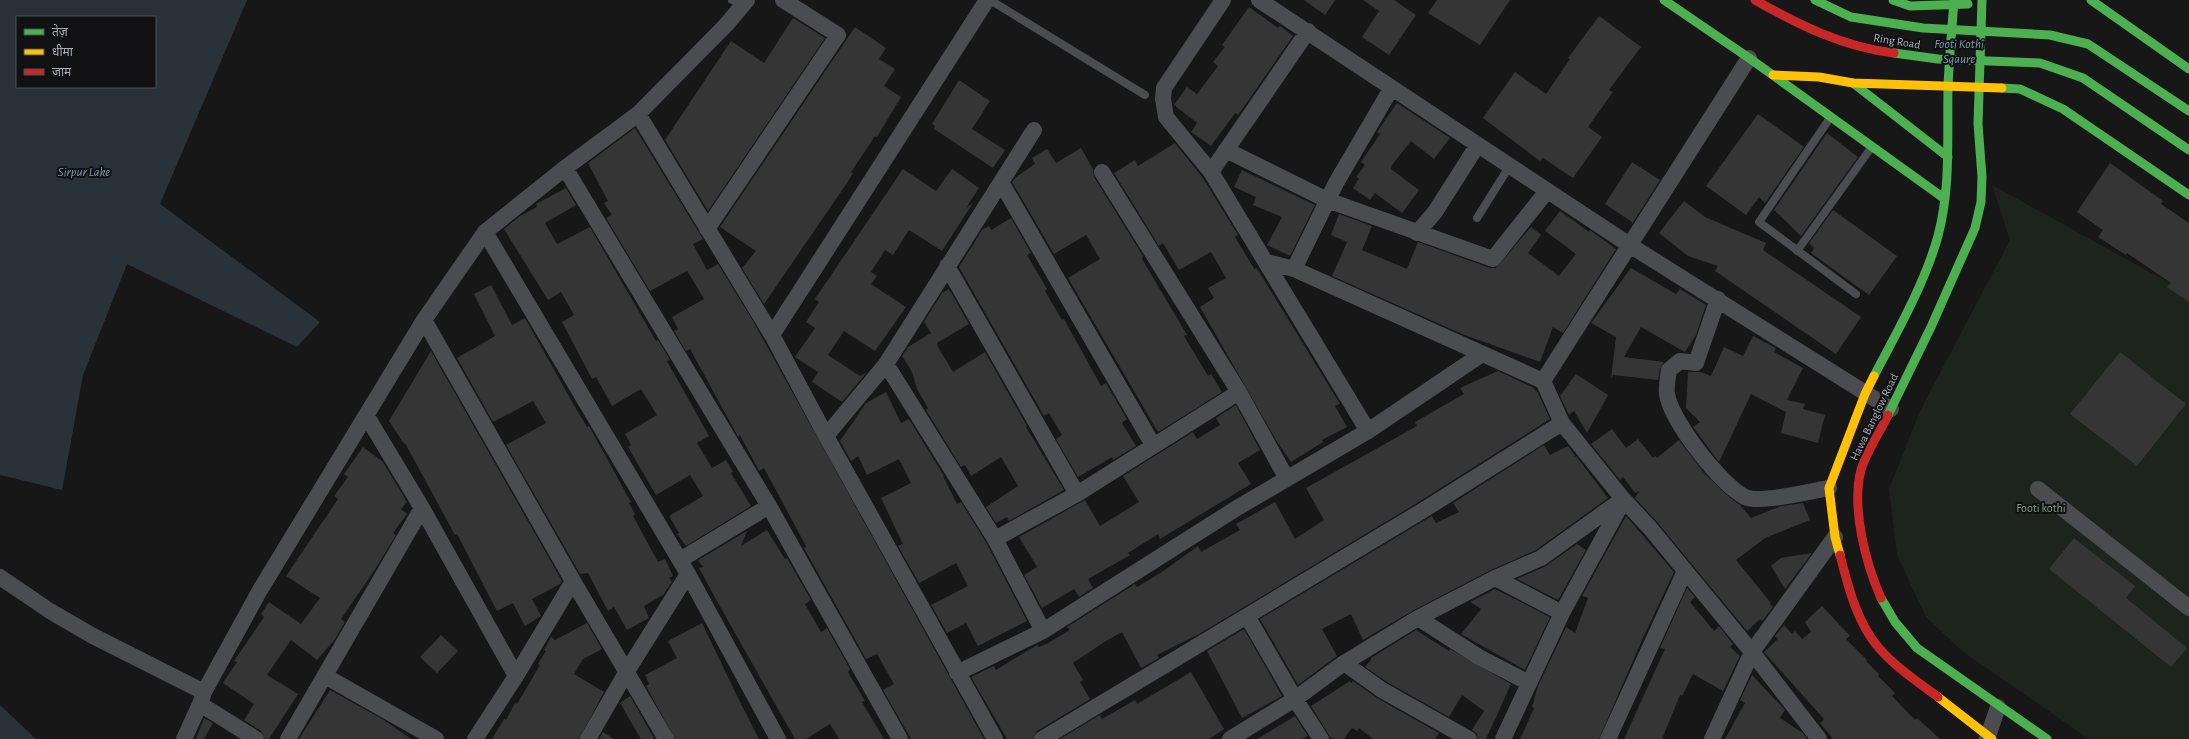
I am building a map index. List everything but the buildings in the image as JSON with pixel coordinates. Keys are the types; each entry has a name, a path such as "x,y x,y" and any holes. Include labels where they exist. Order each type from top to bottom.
{"main road":[{"path":"1664,0 1749,58 1945,200"},
{"name":"Ring Road","path":"1755,0 1781,15 1827,37 1875,51 1938,59 2040,63 2083,78 2189,150"},
{"name":"Ring Road","path":"1815,0 1851,17 1923,28 2050,35 2088,44 2189,110"},
{"path":"1895,0 1910,6 1954,2 1985,2"},
{"path":"2091,0 2189,69"},
{"name":"Hawa Banglow Road","path":"1954,2 1948,87 1948,157 1945,200 1938,236 1914,298 1865,394 1830,488 1835,537 1847,582 1865,628 1879,648 1904,671 1989,738"},
{"name":"Hawa Banglow Road","path":"1985,2 1978,124 1982,177 1981,202 1975,228 1861,470 1858,492 1859,527 1880,598 1909,640 1998,707 2047,739"},
{"path":"1773,76 1819,77 1853,83 2020,89 2063,109 2189,196"},
{"path":"1853,83 1948,157"}],"street":[{"path":"707,229 838,35 783,0"},
{"path":"772,335 987,0"},
{"path":"1223,0 1164,88 1163,99 1166,118 1211,172 1267,262 1368,431"},
{"path":"1259,0 1477,146 1631,246 1891,409"},
{"path":"184,739 202,698 260,590 424,320 485,232 565,168 638,114 726,25 740,2"},
{"path":"1211,172 1308,32"},
{"path":"1543,381 1631,246 1749,58"},
{"path":"1294,269 1327,200 1391,89"},
{"path":"638,114 772,335 826,436 995,739"},
{"path":"826,436 886,364 1034,130"},
{"path":"1417,233 1435,212 1477,146"},
{"path":"1226,150 1327,200 1493,259 1547,191"},
{"path":"565,168 768,506 900,739"},
{"path":"1102,172 1239,392 1286,479"},
{"path":"1000,182 1153,445"},
{"path":"485,232 680,560 778,739"},
{"path":"1267,262 1294,269 1543,381 1562,423 1624,500 1752,652 1819,739"},
{"path":"947,266 1077,494"},
{"path":"1718,300 1696,364 1680,361 1669,370 1667,394 1683,432 1724,479 1745,497 1758,500 1830,488"},
{"path":"424,320 572,581 627,671 666,739"},
{"path":"957,673 1043,632 1237,508 1368,431 1482,354"},
{"path":"886,364 995,539 1043,632"},
{"path":"995,539 1077,494 1239,392"},
{"path":"366,415 422,508 516,676"},
{"path":"1042,739 1422,511 1562,423"},
{"path":"2038,489 2189,608"},
{"path":"1230,739 1295,699 1344,663 1418,618 1495,578 1541,558 1624,500"},
{"path":"1503,739 1562,613 1624,500"},
{"path":"680,560 768,506"},
{"path":"288,739 422,508"},
{"path":"1712,739 1752,652 1835,537"},
{"path":"1608,739 1685,571"},
{"path":"588,739 627,671 688,574"},
{"path":"0,577 50,611 202,698 256,739"},
{"path":"1495,578 1562,613"},
{"path":"475,739 516,676 572,581"},
{"path":"1247,616 1295,699 1321,739"},
{"path":"1418,618 1474,653 1529,683"},
{"path":"1344,663 1382,690 1469,739"},
{"path":"324,676 436,739"},
{"path":"1989,738 1998,707"}],"lane":[{"path":"990,0 1145,95"},
{"path":"1831,117 1759,222 1856,294"},
{"path":"1797,251 1872,147"},
{"path":"1477,218 1509,167"}],"green space":[{"name":"Footi kothi","path":"1992,185 2166,281 2189,299 2189,739 2089,739 1962,651 1926,617 1897,555 1889,489 1920,411 2010,240"}],"water":[{"name":"Sirpur Lake","path":"0,0 247,0 160,204 320,322 297,347 127,264 83,375 62,490 0,475"},
{"path":"1,706 36,739 0,739"}],"traffic: fast":[{"path":"1664,0 1749,58 1945,199"},
{"path":"1815,0 1851,17 1923,28 2050,35 2088,44 2189,111"},
{"path":"1893,0 1910,6 1968,4"},
{"path":"1874,376 1901,325 1926,272 1938,236 1942,218 1947,181 1948,88 1954,0"},
{"path":"1888,415 1931,327 1975,228 1981,202 1982,177 1978,124 1982,0"},
{"path":"2091,0 2189,69"},
{"path":"1894,53 1938,59 2040,63 2083,78 2189,150"},
{"path":"1853,83 1948,157"},
{"path":"2002,88 2020,89 2063,109 2189,195"},
{"path":"1881,598 1895,622 1917,648 2047,739"}],"traffic: slow":[{"path":"1773,75 1819,77 1853,83 2002,88"},
{"path":"1840,555 1835,537 1829,488 1865,394 1874,376"},
{"path":"1938,697 1992,739"}],"traffic: jam":[{"path":"1755,0 1822,34 1857,46 1894,53"},
{"path":"1881,598 1865,553 1859,518 1858,485 1863,463 1888,415"},
{"path":"1840,555 1854,604 1871,638 1892,662 1938,697"}],"water label":[{"name":"Footi Kothi Sqaure","path":"1959,50"}]}
